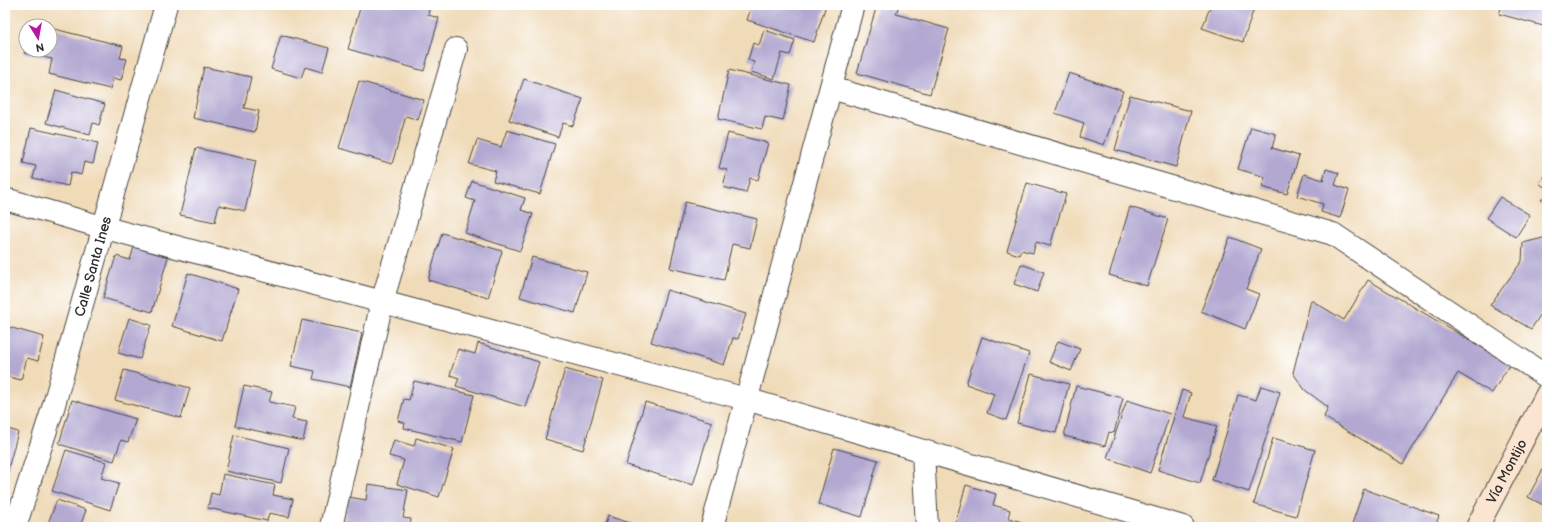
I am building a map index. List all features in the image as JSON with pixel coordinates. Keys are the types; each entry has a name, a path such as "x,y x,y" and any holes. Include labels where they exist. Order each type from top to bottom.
{"main road":[{"name":"Vía Montijo","path":"1477,527 1547,394"}],"street":[{"name":"Calle Santa Ines","path":"15,527 52,408 166,5"},
{"path":"712,527 853,5"},
{"path":"331,527 382,302 456,49"},
{"path":"830,88 1333,234 1547,378"},
{"path":"5,199 102,227 746,399 1184,527"},
{"path":"923,451 928,527"}],"building":[{"path":"361,5 430,5 428,15 439,18 424,71 348,49"},
{"path":"752,5 826,5 814,42 747,20"},
{"path":"877,5 899,5 896,14 949,29 930,94 857,73"},
{"path":"1211,5 1255,5 1243,42 1202,28"},
{"path":"1502,5 1547,5 1547,27 1499,14"},
{"path":"58,30 123,46 120,58 127,59 121,80 113,78 110,89 49,74 52,59 47,58 58,58"},
{"path":"764,30 795,40 790,55 782,53 774,79 751,72 754,62 748,60 753,43 759,45"},
{"path":"281,35 329,48 322,72 305,67 301,78 271,69"},
{"path":"204,67 251,77 244,108 259,111 255,132 193,118"},
{"path":"729,70 791,85 783,121 765,117 762,129 718,119"},
{"path":"1069,73 1123,91 1104,145 1080,137 1084,123 1055,113"},
{"path":"524,79 583,99 573,126 563,123 558,137 509,120"},
{"path":"359,81 424,100 418,120 406,116 392,164 339,148"},
{"path":"56,90 105,104 99,125 93,123 90,135 46,123"},
{"path":"1130,95 1191,111 1176,167 1115,150"},
{"path":"1251,127 1276,134 1272,148 1299,156 1287,194 1262,187 1265,177 1238,169"},
{"path":"31,128 98,143 93,164 84,162 81,175 71,172 68,186 33,178 36,166 23,163"},
{"path":"507,130 555,144 540,194 493,181 496,171 469,164 477,140 501,147"},
{"path":"728,133 768,143 758,180 750,178 746,193 723,187 727,170 719,168"},
{"path":"196,148 256,161 245,211 219,205 215,222 180,215"},
{"path":"1326,169 1339,173 1335,185 1349,190 1340,218 1321,212 1323,204 1297,196 1304,174 1323,180"},
{"path":"1547,173 1547,189 1539,183"},
{"path":"472,181 525,198 521,210 533,214 520,251 465,233 475,201 466,198"},
{"path":"1027,183 1066,194 1050,246 1036,242 1033,253 1021,250 1019,255 1007,251"},
{"path":"1547,193 1547,204 1541,200"},
{"path":"1500,197 1530,215 1516,237 1486,218"},
{"path":"685,202 757,219 750,248 732,244 724,280 670,268"},
{"path":"1130,207 1168,219 1147,286 1109,275"},
{"path":"442,233 502,251 488,298 428,280"},
{"path":"1230,237 1261,249 1246,289 1259,294 1245,329 1201,311"},
{"path":"1547,237 1547,305 1531,329 1490,305 1522,261 1523,243"},
{"path":"134,247 168,257 152,312 103,298 116,256 130,260"},
{"path":"532,257 587,272 575,313 520,297"},
{"path":"1021,264 1044,272 1037,292 1014,284"},
{"path":"188,273 238,289 222,341 172,326"},
{"path":"1368,280 1510,364 1492,393 1458,373 1403,464 1324,417 1328,407 1305,390 1293,373 1311,300 1344,320"},
{"path":"667,290 746,314 738,339 733,338 724,365 651,342"},
{"path":"129,318 151,325 140,359 118,353"},
{"path":"302,320 362,333 350,387 313,379 315,371 291,366"},
{"path":"5,326 44,337 38,361 27,358 21,380 5,376"},
{"path":"982,337 1029,353 1006,420 987,413 994,394 966,384"},
{"path":"1058,341 1080,349 1071,371 1049,362"},
{"path":"478,343 539,362 525,407 456,386 459,378 450,375 458,349 475,354"},
{"path":"565,369 603,380 583,450 545,439"},
{"path":"124,370 190,388 181,418 115,400"},
{"path":"1031,374 1069,384 1056,433 1017,423"},
{"path":"414,381 474,395 462,442 404,428 405,423 398,421 404,399 409,400"},
{"path":"244,386 272,392 269,402 295,407 292,419 307,422 303,441 235,426"},
{"path":"1076,386 1123,398 1114,433 1109,432 1105,446 1064,436"},
{"path":"1261,386 1280,392 1249,492 1212,480 1238,395 1256,400"},
{"path":"1182,390 1191,393 1184,417 1217,426 1200,483 1158,470"},
{"path":"72,400 136,419 128,442 121,440 114,461 59,444"},
{"path":"1127,400 1170,414 1150,473 1107,458"},
{"path":"645,402 712,422 693,485 626,465"},
{"path":"5,428 18,432 5,480"},
{"path":"234,435 289,448 281,483 226,471"},
{"path":"416,438 454,449 439,497 397,484 404,460 389,456 394,440 414,446"},
{"path":"1273,438 1315,450 1296,516 1254,504"},
{"path":"834,448 878,460 862,517 818,504"},
{"path":"66,450 106,462 101,478 119,483 110,510 52,491"},
{"path":"1547,462 1547,507 1528,497"},
{"path":"223,474 275,485 273,495 293,499 289,517 269,513 267,521 208,508 211,493 219,495"},
{"path":"368,484 408,490 403,518 411,519 410,527 353,527 354,523 344,522 348,497 366,500"},
{"path":"966,485 996,494 993,505 1010,510 1008,518 1022,522 1021,527 954,527"},
{"path":"1364,489 1439,516 1435,527 1351,527"},
{"path":"57,500 86,510 80,527 47,526"},
{"path":"608,516 642,527 604,527"}]}
